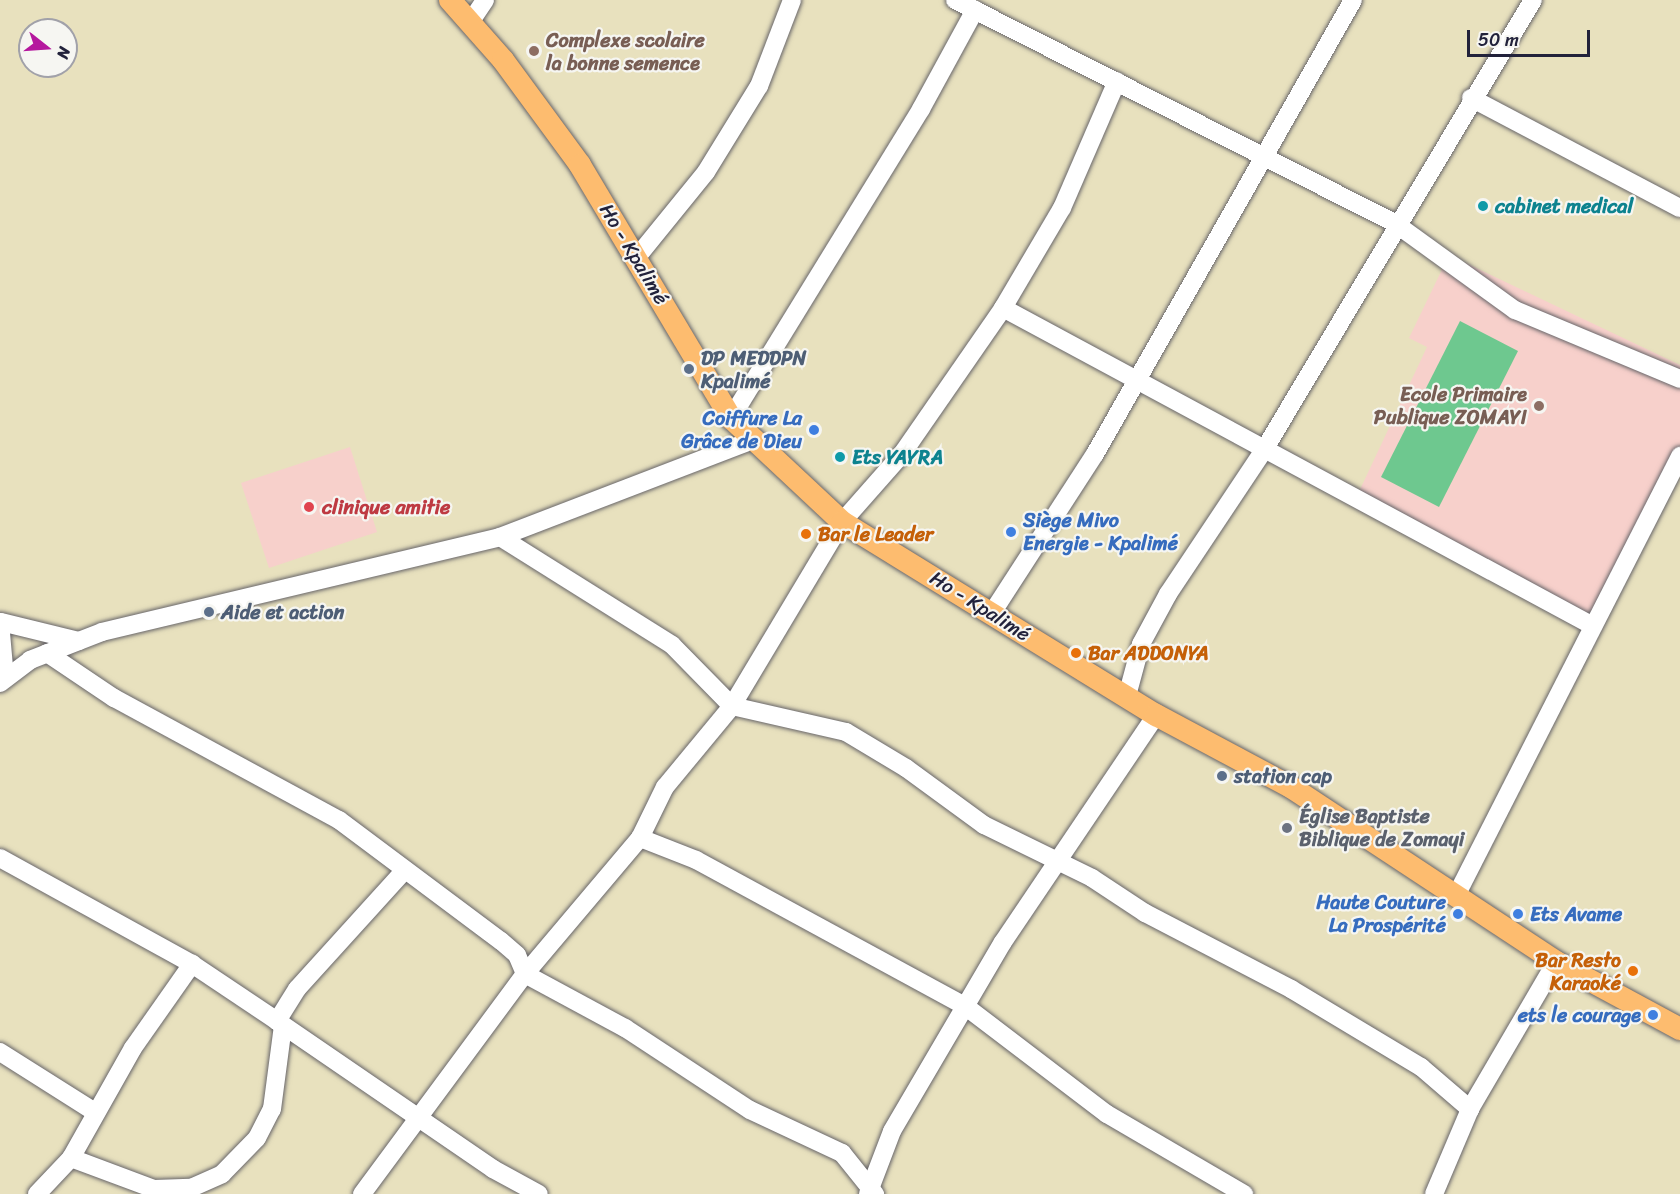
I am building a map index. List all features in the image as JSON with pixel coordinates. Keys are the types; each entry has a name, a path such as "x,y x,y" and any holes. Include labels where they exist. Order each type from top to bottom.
{"main road":[{"name":"Ho - Kpalimé","path":"450,0 471,21 580,165 731,418 750,441 842,522 1156,715 1291,787 1457,894 1556,962 1680,1029"}],"street":[{"path":"471,21 485,0"},
{"path":"637,257 706,172 759,86 792,0"},
{"path":"955,0 1396,224 1515,310 1680,379"},
{"path":"992,613 1136,381 1262,155 1353,0"},
{"path":"1127,696 1141,644 1168,594 1264,450 1471,98 1533,0"},
{"path":"731,418 921,109 975,10"},
{"path":"362,1194 424,1118 525,974 640,838 665,788 732,706 842,522 902,454 1003,308 1062,208 1117,81"},
{"path":"1471,98 1680,208"},
{"path":"1003,308 1593,626"},
{"path":"79,641 0,622 3,680 47,653 79,641 500,537 750,441"},
{"path":"1457,894 1680,456"},
{"path":"500,537 672,645 732,706 846,732 984,825 1059,861 1412,1061 1470,1109"},
{"path":"47,653 114,698 339,820 518,955 525,974 625,1028 750,1110 842,1153 872,1193"},
{"path":"872,1193 892,1131 965,1006 1156,715"},
{"path":"640,838 696,860 965,1006 1107,1114 1244,1194"},
{"path":"0,858 192,964 424,1118 493,1169 539,1194"},
{"path":"71,1158 154,1189 191,1188 222,1174 257,1138 272,1109 280,1023 297,988 404,871"},
{"path":"1434,1194 1470,1109 1556,962"},
{"path":"37,1194 71,1158 95,1112 192,964"},
{"path":"0,1052 95,1112"}],"shaded area":[{"name":"Ecole Primaire Publique ZOMAYI","path":"1449,255 1680,365 1680,447 1593,625 1356,498 1427,347 1409,338"},
{"name":"clinique amitie","path":"350,447 377,532 269,568 241,483"}],"green space":[{"path":"1460,321 1518,351 1439,507 1381,477"}],"place":[{"name":"Complexe scolaire la bonne semence","path":"534,51"},
{"name":"cabinet medical","path":"1483,206"},
{"name":"DP MEDDPN Kpalimé","path":"689,369"},
{"name":"Ecole Primaire Publique ZOMAYI","path":"1539,406"},
{"name":"Coiffure La Grâce de Dieu","path":"814,430"},
{"name":"Ets YAYRA","path":"840,457"},
{"name":"clinique amitie","path":"309,507"},
{"name":"Siège Mivo Energie - Kpalimé","path":"1011,532"},
{"name":"Bar le Leader","path":"806,534"},
{"name":"Aide et action","path":"209,612"},
{"name":"Bar ADDONYA","path":"1076,653"},
{"name":"station cap","path":"1222,776"},
{"name":"Église Baptiste Biblique de Zomayi","path":"1287,828"},
{"name":"Haute Couture La Prospérité","path":"1458,914"},
{"name":"Ets Avame","path":"1518,914"},
{"name":"Bar Resto Karaoké","path":"1633,971"},
{"name":"ets le courage","path":"1653,1015"}]}
